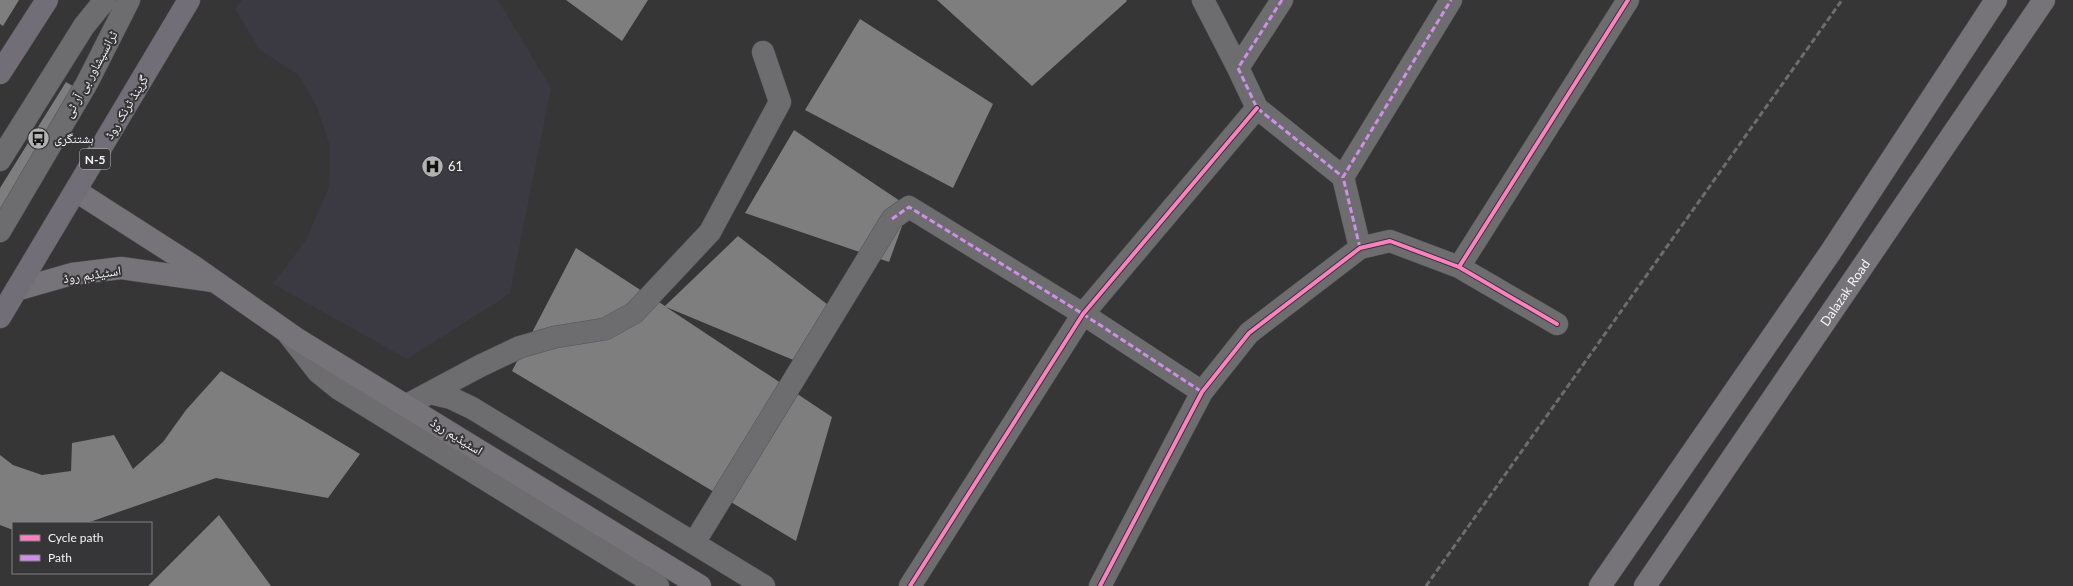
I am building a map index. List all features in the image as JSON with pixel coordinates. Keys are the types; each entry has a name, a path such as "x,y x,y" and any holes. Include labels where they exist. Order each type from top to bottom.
{"highway":[{"path":"0,73 47,0"},
{"name":"گرینڈ ٹرنک روڈ","path":"0,317 189,0"}],"main road":[{"path":"1600,586 1830,253 1996,0"},
{"name":"Dalazak Road","path":"1645,586 2044,0"},
{"name":"اسٹیڈیم روڈ","path":"76,191 216,282 286,331 700,586"},
{"name":"اسٹیڈیم روڈ","path":"16,290 72,274 121,268 216,282"}],"street":[{"name":"ٹرانسپشاور بی آر ٹی","path":"0,160 84,26 105,0"},
{"name":"ٹرانسپشاور بی آر ٹی","path":"0,231 87,83 129,0"},
{"path":"1203,0 1257,108 1343,176 1360,248"},
{"path":"1238,68 1282,0"},
{"path":"1343,176 1451,0"},
{"path":"1459,267 1628,0"},
{"path":"407,405 480,366 520,347 555,337 604,329 634,313 710,232 780,102 763,52"},
{"path":"910,586 1083,314 1257,108"},
{"path":"694,543 892,219 909,207 1083,314 1202,392"},
{"path":"1100,586 1202,392 1249,333 1360,248 1390,242 1459,267 1557,324"},
{"path":"286,331 318,372 339,389 658,586"},
{"path":"430,393 451,398 472,408 764,586"}],"shaded area":[{"name":"61","path":"242,0 498,0 551,88 510,294 407,359 273,284 306,240 329,187 330,146 317,107 298,75 260,50 235,9"}],"building":[{"path":"0,0 19,0 3,26 0,24"},
{"path":"566,0 648,0 622,41"},
{"path":"937,0 1126,0 1127,1 1032,86"},
{"path":"860,19 993,104 953,188 805,110"},
{"name":"ہشتنگری","path":"66,82 78,89 0,215 0,188"},
{"path":"794,130 909,207 889,262 745,213"},
{"path":"738,236 836,311 803,364 666,307 832,417 796,541 512,371 576,248 665,306"},
{"path":"221,371 360,454 328,498 216,478 90,522 12,522 12,530 0,525 0,455 13,465 42,475 71,471 72,443 114,435 133,469 163,442 186,410"},
{"path":"219,515 271,586 148,586"}],"railway":[{"path":"1426,586 1842,0"}],"marked path":[{"path":"1282,0 1238,68 1257,108 1343,177"},
{"path":"1360,248 1343,177 1451,0"},
{"path":"892,219 909,207 1083,314 1202,392"}],"cycle path":[{"path":"1459,267 1628,0"},
{"path":"910,586 1083,314 1257,108"},
{"path":"1100,586 1202,392 1249,333 1360,248 1390,241 1459,267 1557,324"}],"place":[{"name":"ہشتنگری","path":"39,138"},
{"name":"61","path":"433,166"}]}
